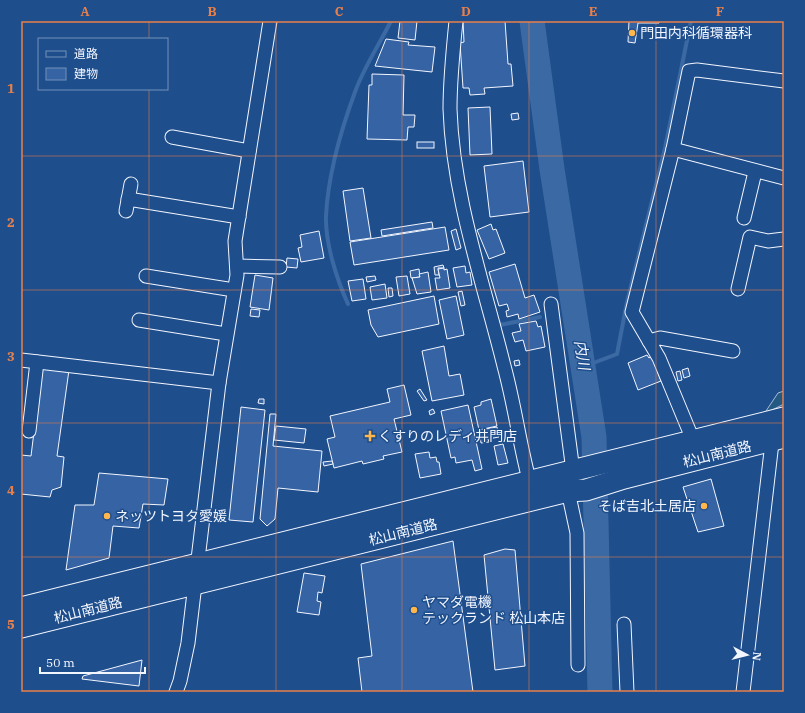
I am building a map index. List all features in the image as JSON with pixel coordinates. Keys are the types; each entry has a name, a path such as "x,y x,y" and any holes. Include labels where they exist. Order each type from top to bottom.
{"highway":[{"name":"松山南道路","path":"622,468 692,440 779,429"},
{"name":"松山南道路","path":"21,608 198,563 532,491 779,429"},
{"name":"松山南道路","path":"21,627 196,584 532,491"}],"street":[{"path":"176,692 180,681 188,643 219,382 237,266 235,241 270,21"},
{"path":"456,21 450,84 450,110 465,222 505,367 532,491"},
{"path":"692,440 659,358 632,312 673,150 689,71 697,70 784,81"},
{"path":"172,137 249,151"},
{"path":"673,150 755,172 784,178"},
{"path":"744,218 755,172"},
{"path":"131,184 127,205 239,217"},
{"path":"738,288 750,237 768,241 784,239"},
{"path":"237,266 280,267"},
{"path":"146,276 234,290"},
{"path":"551,304 578,480 578,665"},
{"path":"139,320 226,334"},
{"path":"649,341 660,338 733,351"},
{"path":"21,360 219,382"},
{"path":"29,431 38,362"},
{"path":"743,692 779,429"},
{"path":"624,624 627,692"}],"shaded area":[{"path":"784,391 784,404 764,414 778,393"}],"building":[{"path":"400,21 417,21 415,40 398,38"},
{"path":"463,21 505,21 508,64 511,64 513,86 484,88 485,94 470,95 469,88 463,88 460,43 464,42"},
{"name":"門田内科循環器科","path":"629,21 660,21 659,23 638,23 635,43 628,42"},
{"path":"386,39 409,42 408,45 435,47 432,72 375,66"},
{"path":"372,74 404,75 403,115 415,115 414,127 408,127 407,140 367,139 369,85 372,85"},
{"path":"490,107 492,154 470,155 468,108"},
{"path":"518,113 519,119 512,120 511,114"},
{"path":"417,142 434,142 434,148 417,148"},
{"path":"523,161 529,212 490,217 484,166"},
{"path":"363,188 371,238 350,241 343,191"},
{"path":"432,222 433,228 382,236 381,230"},
{"path":"491,224 493,230 496,229 505,253 489,259 477,230"},
{"path":"445,227 449,250 354,265 350,242"},
{"path":"456,229 461,248 456,250 451,231"},
{"path":"319,231 324,258 301,262 298,248 302,247 300,235"},
{"path":"287,258 298,259 297,268 286,267"},
{"path":"515,264 525,298 534,295 540,312 519,319 518,314 507,317 506,311 509,310 507,304 499,306 489,272"},
{"path":"443,265 444,268 438,268 439,275 435,275 434,267"},
{"path":"465,266 466,273 470,272 472,285 457,287 453,268"},
{"path":"444,268 444,270 447,269 450,288 437,290 435,278 440,278 438,269"},
{"path":"419,269 420,277 411,278 410,271"},
{"path":"428,272 431,292 417,294 412,278 420,277 419,274"},
{"path":"255,275 273,278 269,310 250,307"},
{"path":"375,276 376,280 367,282 366,277"},
{"path":"407,276 410,294 399,296 396,277"},
{"path":"363,279 366,299 352,301 348,281"},
{"path":"385,284 387,298 372,300 370,287"},
{"path":"388,288 392,288 393,296 389,297"},
{"path":"462,291 465,305 461,306 458,292"},
{"path":"434,296 439,324 378,337 371,325 368,310"},
{"path":"456,296 464,335 447,339 439,300"},
{"path":"251,309 260,310 259,317 250,316"},
{"path":"536,321 538,327 541,326 545,347 526,351 523,340 515,342 512,333 521,331 519,324"},
{"path":"444,346 449,376 460,374 464,395 432,401 422,351"},
{"path":"647,355 649,358 652,356 661,381 638,390 628,363"},
{"path":"519,360 520,365 515,366 514,361"},
{"path":"42,367 69,370 57,456 64,457 61,487 52,490 50,497 21,494 21,455 31,456"},
{"path":"688,368 690,376 684,378 682,370"},
{"path":"680,371 682,380 678,381 676,372"},
{"path":"404,385 411,415 394,419 402,452 383,456 384,459 363,464 362,461 334,468 327,439 335,437 330,416 390,402 387,389"},
{"path":"420,389 427,400 424,401 417,391"},
{"path":"259,399 264,399 264,404 258,403"},
{"path":"491,399 497,426 479,430 474,407 481,405 481,402"},
{"path":"468,405 482,469 475,471 472,460 456,463 455,457 451,458 441,411"},
{"path":"241,407 265,410 253,522 229,520"},
{"path":"433,409 435,413 430,415 429,411"},
{"path":"270,414 276,414 273,446 322,451 318,492 278,488 275,519 267,526 260,519"},
{"path":"276,426 306,429 304,443 274,440"},
{"path":"497,427 499,437 488,439 489,442 481,443 479,430"},
{"path":"503,444 508,463 498,465 494,446"},
{"path":"429,452 430,458 436,457 437,462 439,462 441,474 420,478 415,454"},
{"path":"332,461 333,464 324,466 323,462"},
{"name":"ネッツトヨタ愛媛","path":"99,473 168,479 164,505 143,504 139,528 113,526 109,558 66,570 75,505 94,505"},
{"name":"そば吉北土居店","path":"711,479 724,526 698,532 683,487"},
{"name":"ヤマダ電機 テックランド 松山本店","path":"453,541 473,692 362,692 358,658 372,656 361,564"},
{"path":"505,549 515,550 525,666 495,670 484,555"},
{"path":"304,573 325,576 322,593 318,592 317,601 321,602 319,615 297,612"},
{"path":"142,660 139,686 82,679 83,676"}],"waterway":[{"path":"348,304 336,273 327,238 326,216 329,185 340,137 355,92 367,65 391,21"},
{"name":"内川","path":"532,21 552,169 594,437 600,692"},
{"path":"583,367 617,354 627,302 665,148 691,21"},
{"path":"499,322 500,325 540,317"}],"place":[{"name":"門田内科循環器科","path":"632,33"},
{"name":"くすりのレディ井門店","path":"370,436"},
{"name":"そば吉北土居店","path":"704,506"},
{"name":"ネッツトヨタ愛媛","path":"107,516"},
{"name":"ヤマダ電機 テックランド 松山本店","path":"414,610"}]}
